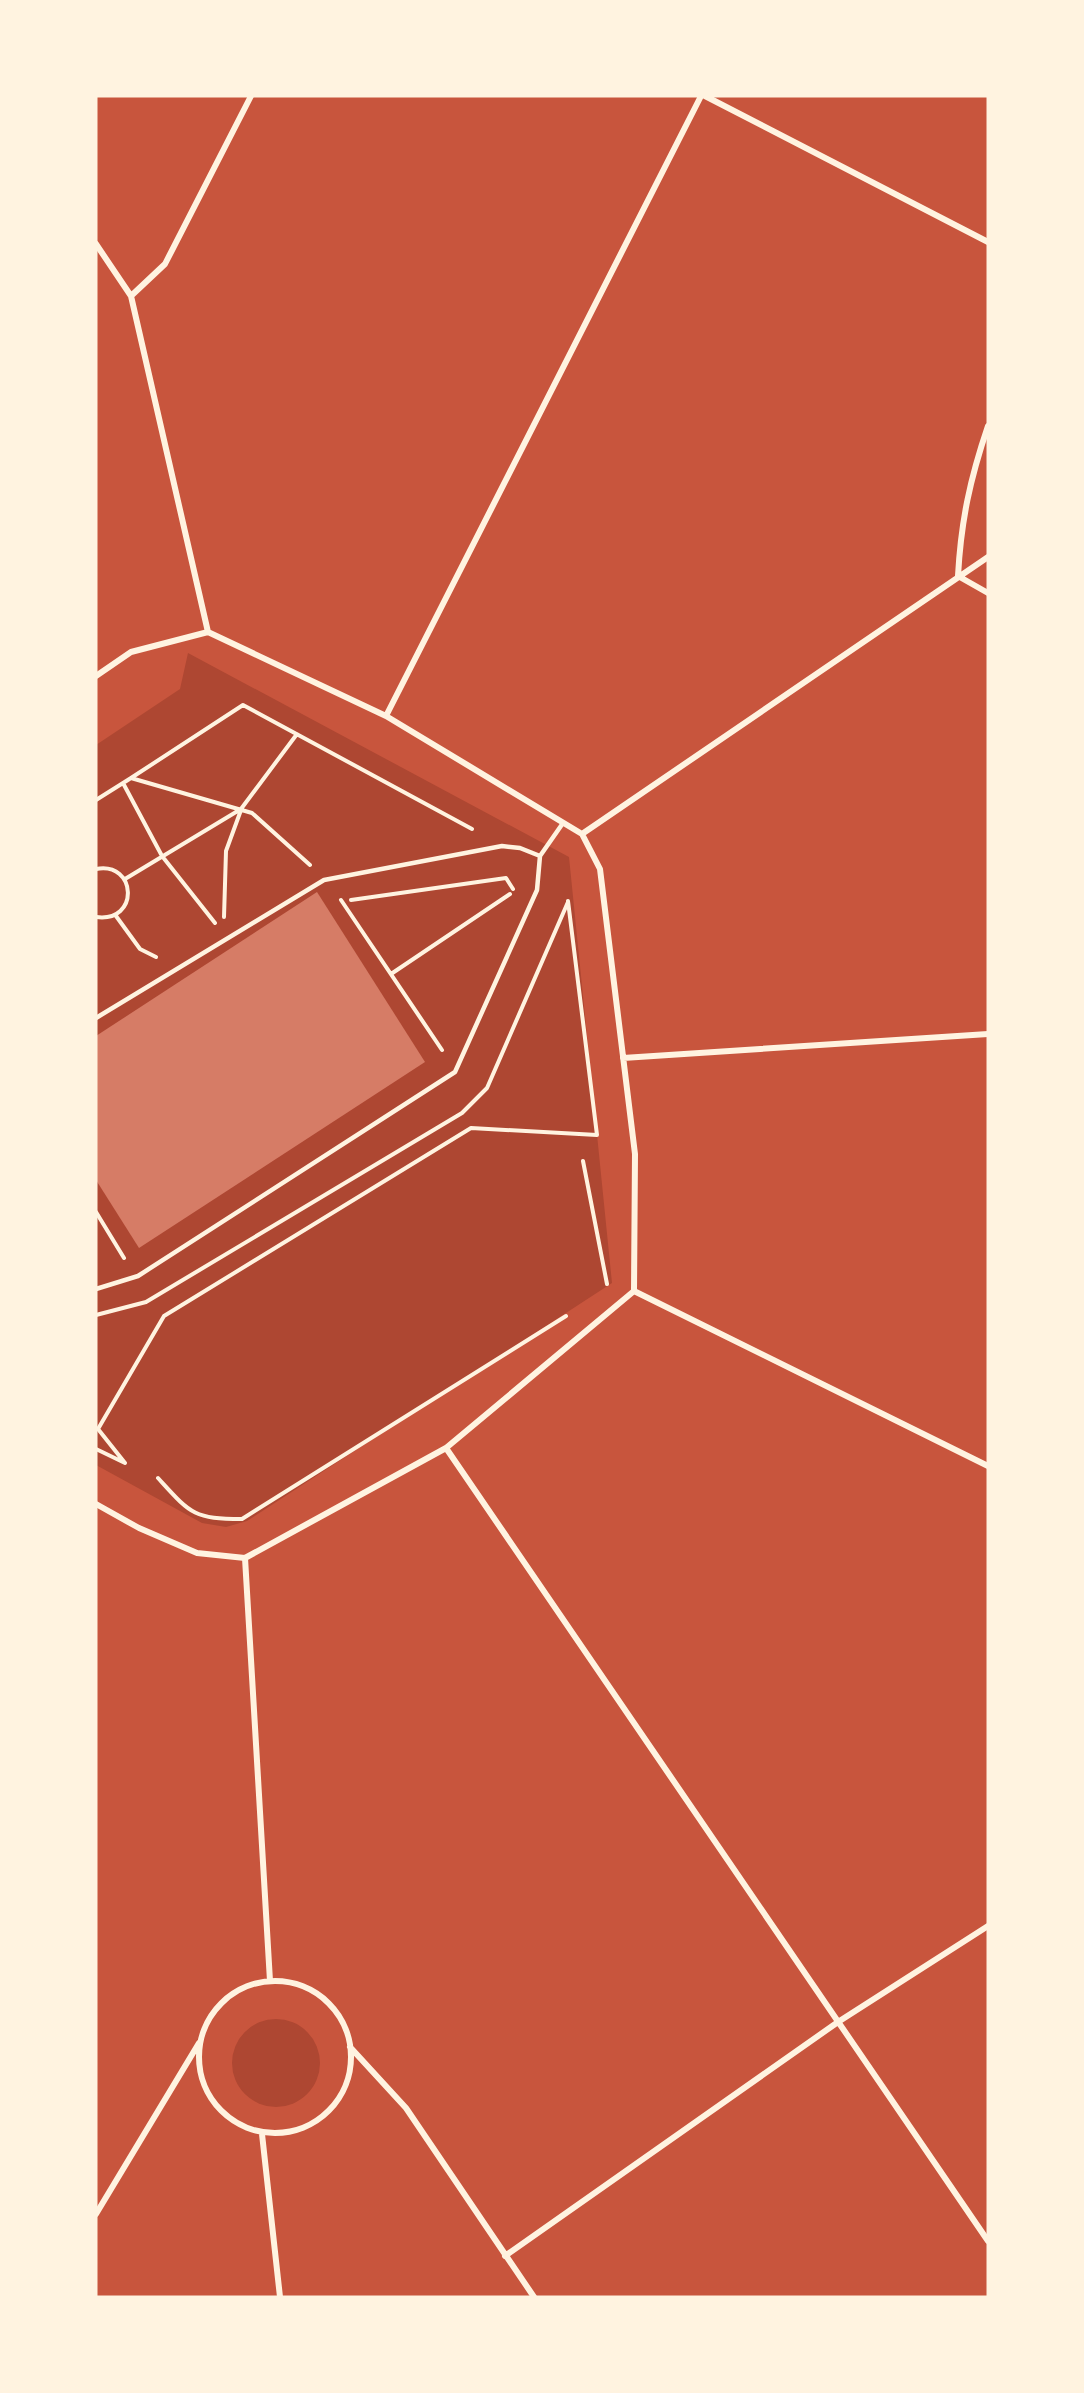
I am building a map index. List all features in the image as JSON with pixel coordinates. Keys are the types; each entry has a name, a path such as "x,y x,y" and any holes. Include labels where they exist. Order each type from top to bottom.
{"street":[{"path":"131,296 165,264 251,96"},
{"path":"386,716 703,96 988,242"},
{"path":"96,244 131,296 208,632"},
{"path":"958,576 961,524 974,466 988,426"},
{"path":"582,834 988,557"},
{"path":"958,576 988,593"},
{"path":"96,676 131,652 208,632 386,716 582,834 600,869 635,1154 634,1291 446,1448 245,1558 197,1553 139,1528 96,1504"},
{"path":"623,1058 988,1034"},
{"path":"634,1291 988,1466"},
{"path":"446,1448 988,2241"},
{"path":"245,1558 270,1981"},
{"path":"506,2256 838,2022 988,1926"},
{"path":"96,2214 200,2043 208,2019 224,2000 246,1986 270,1981 298,1984 323,1998 341,2020 350,2047 347,2082 328,2113 298,2131 262,2134 226,2117 203,2083 200,2043"},
{"path":"350,2047 406,2108 534,2297"},
{"path":"262,2134 280,2297"}],"lane":[{"path":"96,1289 138,1276 455,1072 537,890 540,856 563,823"},
{"path":"96,1018 324,880 502,846 520,848 540,856"}],"path":[{"path":"96,800 243,705 482,834"},
{"path":"223,921 226,850 241,809 297,734"},
{"path":"131,778 252,813 324,880 342,901 455,1072"},
{"path":"123,783 162,856 216,924"},
{"path":"125,879 241,809"},
{"path":"96,869 115,870 125,879 129,894 127,903 116,916 108,919 96,917"},
{"path":"342,901 506,878 519,897"},
{"path":"391,974 515,891"},
{"path":"96,1449 125,1464 98,1429 164,1316 471,1128 597,1135 568,901"},
{"path":"116,916 140,949 160,960"},
{"path":"583,1161 608,1289"},
{"path":"96,1212 138,1276"},
{"path":"158,1478 194,1514 210,1519 242,1519 569,1314"}],"shaded area":[{"path":"188,653 569,857 612,1283 247,1521 226,1527 202,1523 96,1465 96,745 180,689"},
{"path":"267,2019 285,2019 301,2026 313,2038 320,2054 320,2072 313,2088 301,2100 285,2107 267,2107 251,2100 239,2088 232,2072 232,2054 239,2038 251,2026"}],"building":[{"path":"317,892 425,1062 139,1248 96,1180 96,1036"}]}
